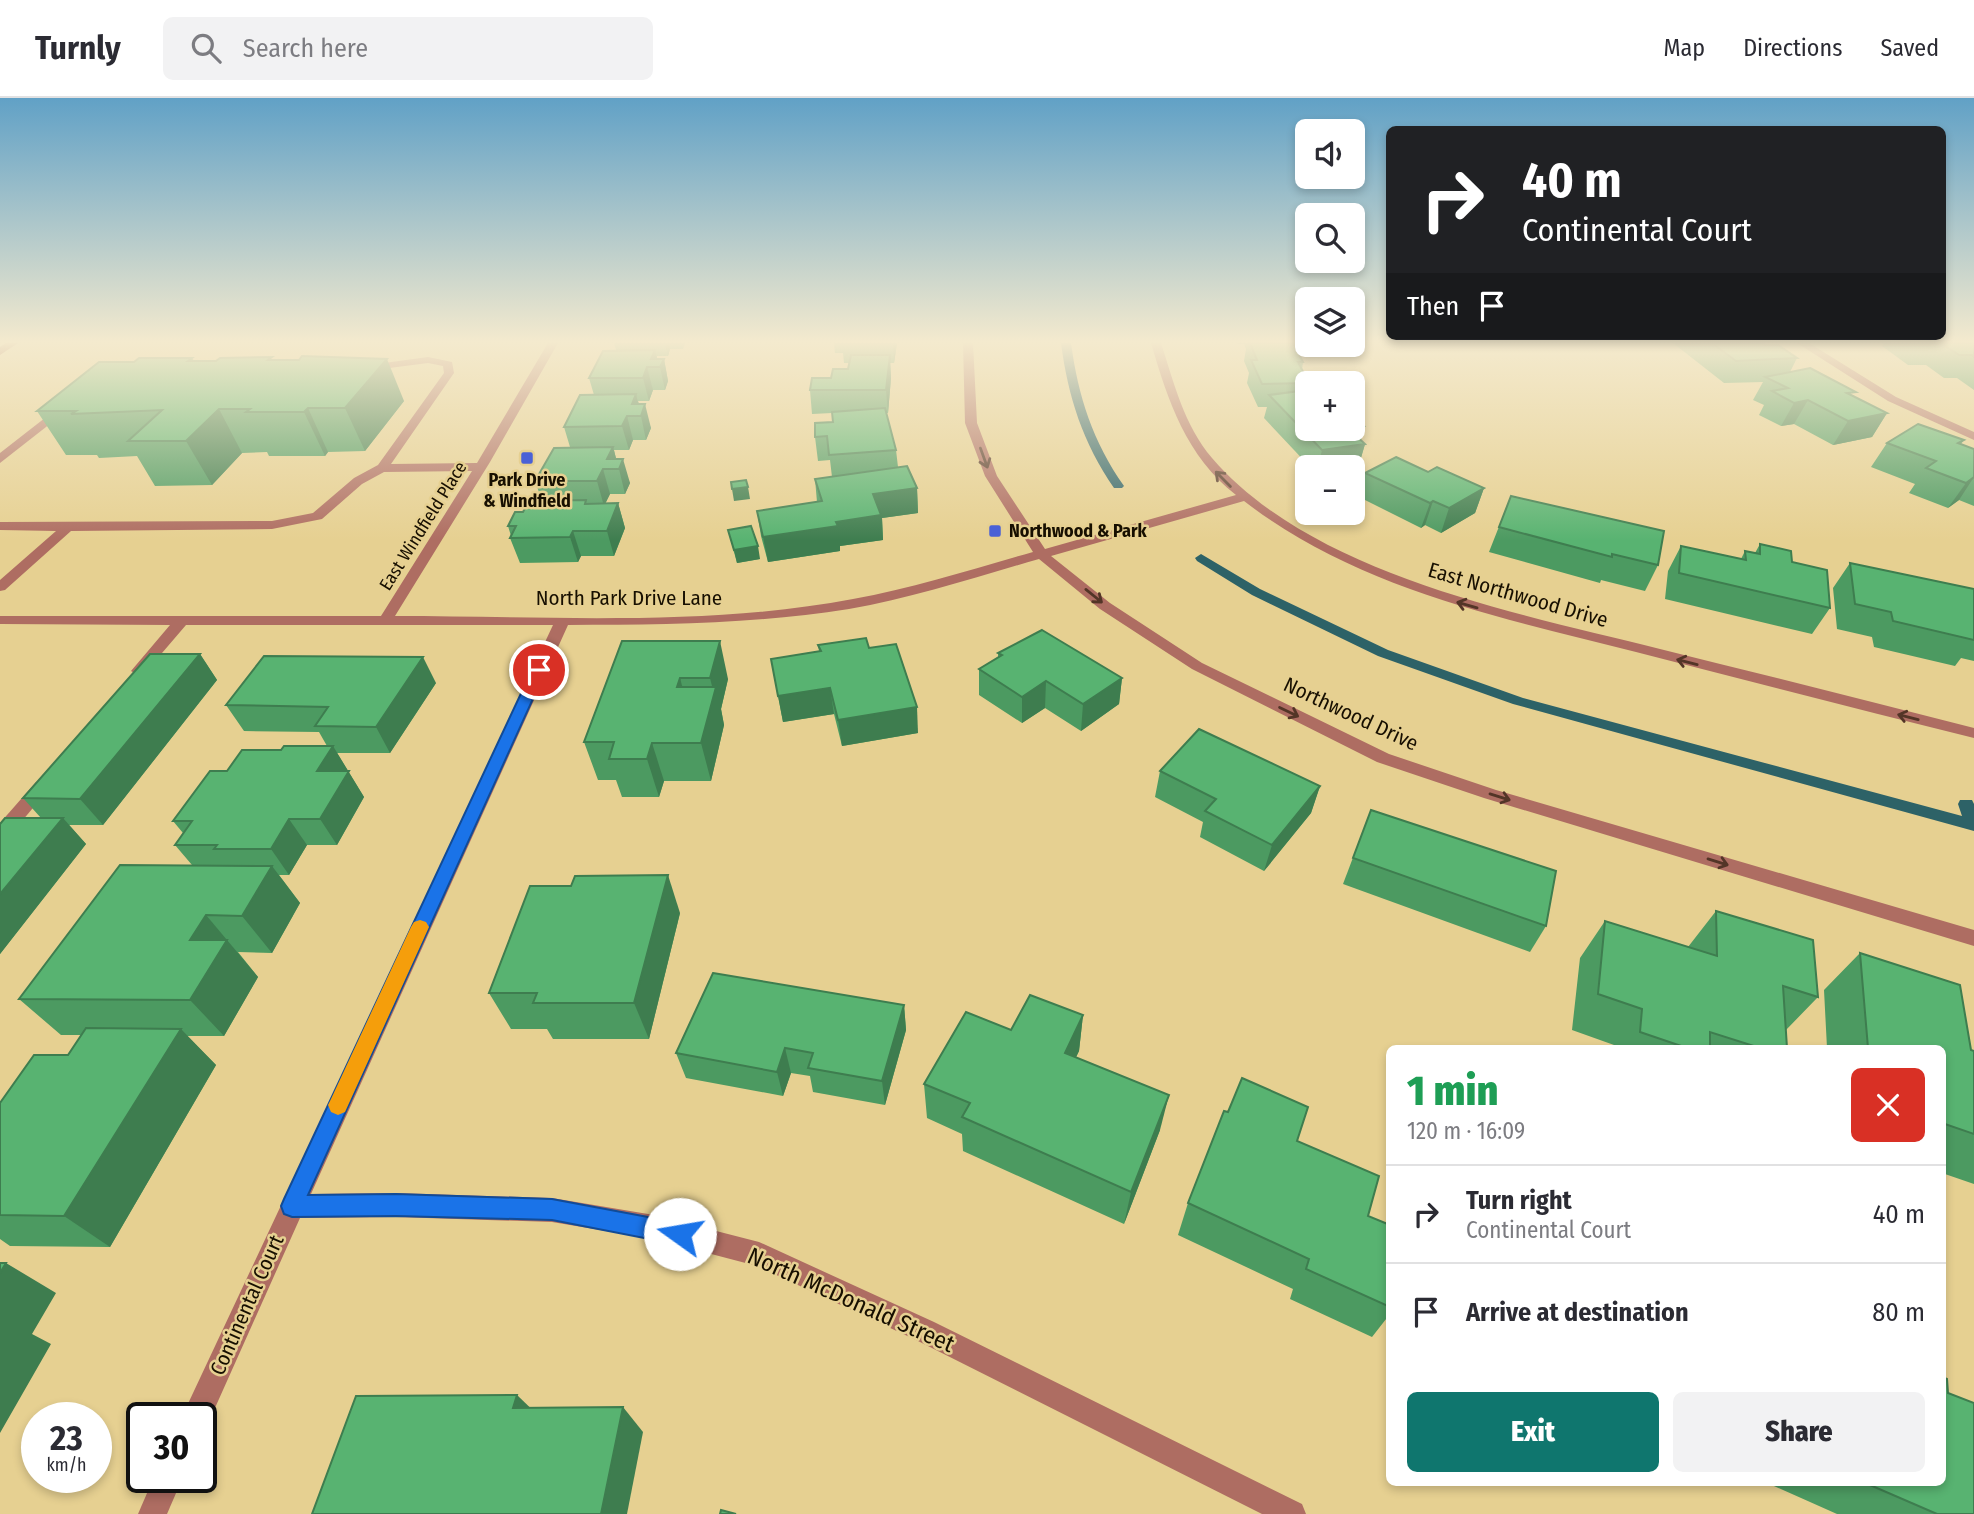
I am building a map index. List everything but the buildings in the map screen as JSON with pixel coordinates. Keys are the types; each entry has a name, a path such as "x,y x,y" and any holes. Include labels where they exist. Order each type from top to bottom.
{"street":[{"path":"0,459 62,409"},
{"path":"0,527 272,525 317,516 358,481 382,468 424,409"},
{"name":"East Windfield Place","path":"386,619 514,409"},
{"name":"Northwood Drive","path":"970,409 971,423 991,476 1041,554 1105,606 1197,666 1383,758 1503,798 1974,939"},
{"name":"East Northwood Drive","path":"1179,409 1186,430 1220,478 1244,497 1331,551 1411,587 1461,603 1974,733"},
{"path":"1914,409 1974,436"},
{"path":"382,468 480,467"},
{"name":"North Park Drive Lane","path":"0,620 688,621 814,609 919,589 1244,497"},
{"path":"0,587 68,527"},
{"name":"Continental Court","path":"203,1402 563,620"},
{"path":"130,682 182,621"},
{"path":"0,835 52,774"},
{"name":"North McDonald Street","path":"292,1206 396,1205 552,1210 654,1227 759,1254 937,1337 1292,1514"},
{"path":"152,1514 162,1493"}],"waterway":[{"path":"1079,409 1097,452 1118,486"},
{"path":"1201,558 1256,592 1332,630 1383,653 1518,701 1973,825"},
{"path":"1966,804 1973,825"}],"slow traffic":[{"path":"338,1105 420,927"}],"place":[{"name":"Park Drive & Windfield","path":"527,458"},
{"name":"Northwood & Park","path":"995,531"}],"route":[{"path":"539,670 292,1206 396,1205 552,1210 680,1234"}]}
